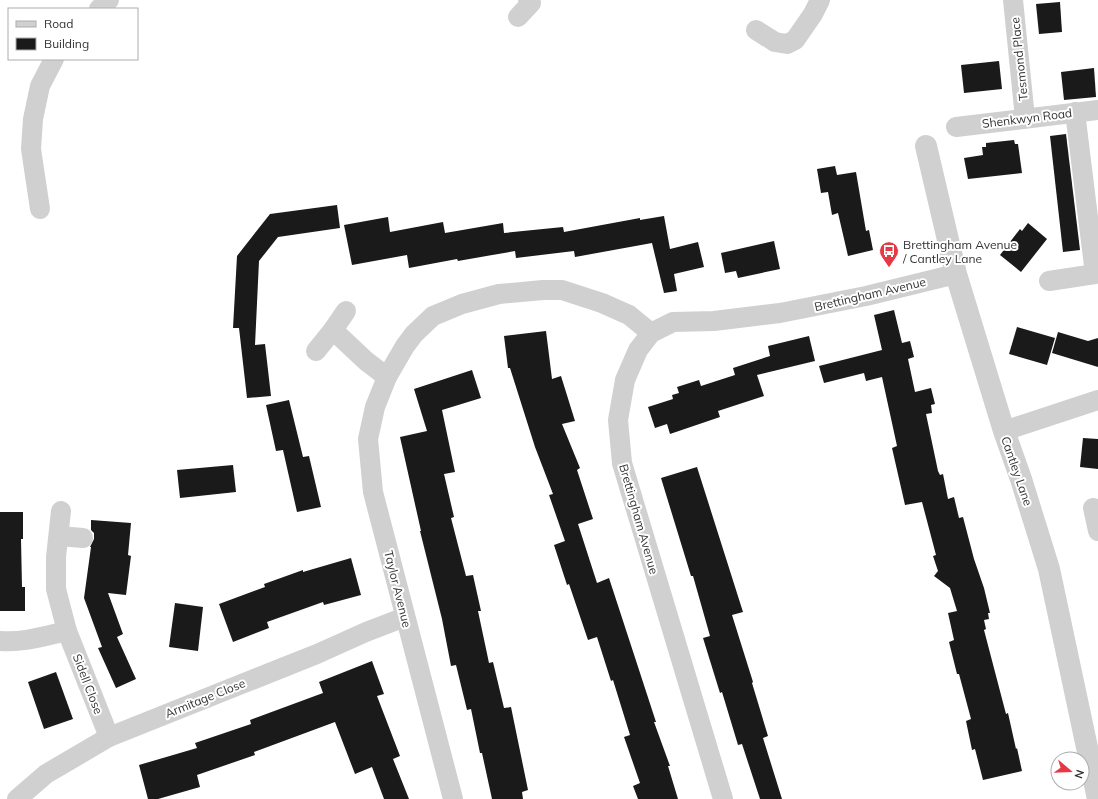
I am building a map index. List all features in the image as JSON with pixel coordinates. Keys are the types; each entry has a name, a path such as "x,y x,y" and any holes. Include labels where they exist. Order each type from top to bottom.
{"street":[{"path":"100,8 109,0"},
{"path":"756,30 775,42 787,44 795,40 813,14 820,0"},
{"name":"Tesmond Place","path":"1013,0 1025,118"},
{"path":"518,18 530,1"},
{"path":"40,209 31,149 33,119 40,86 53,60"},
{"name":"Shenkwyn Road","path":"956,127 1098,110"},
{"path":"1050,281 1096,274 1075,112"},
{"name":"Cantley Lane","path":"926,146 956,274 1004,431 1021,479 1049,569 1098,798"},
{"name":"Brettingham Avenue","path":"723,799 622,463 618,420 625,380 638,350 651,333 673,322 708,321 780,313 866,296 956,274"},
{"name":"Taylor Avenue","path":"453,799 373,492 368,439 375,407 387,377 405,346 414,334 433,316 462,304 499,294 543,290 562,290 602,303 629,315 651,333"},
{"path":"316,351 346,311"},
{"path":"333,330 366,361 387,377"},
{"path":"1004,431 1098,400"},
{"path":"1093,508 1098,531"},
{"name":"Sidell Close","path":"61,511 56,557 56,589 67,631 109,737"},
{"path":"59,536 83,538"},
{"name":"Armitage Close","path":"17,799 46,774 109,737 317,654 366,632 405,618"},
{"path":"0,641 12,642 67,631"}],"building":[{"path":"1060,2 1062,32 1039,34 1036,4"},
{"path":"999,61 1002,89 964,93 961,65"},
{"path":"1094,68 1096,97 1064,100 1061,72"},
{"path":"1066,134 1080,250 1063,252 1050,136"},
{"path":"1014,140 1015,144 1018,144 1022,173 968,179 964,158 983,155 982,147 986,147 986,143"},
{"path":"835,166 837,175 856,172 866,231 869,230 873,250 848,256 838,213 832,215 828,192 821,193 817,169"},
{"path":"337,205 340,228 278,237 259,261 255,345 265,344 271,396 247,398 239,328 233,328 237,256 270,214"},
{"path":"664,216 670,249 698,242 704,267 674,274 677,291 664,293 652,243 575,257 574,251 516,258 515,251 458,261 457,259 409,268 407,255 352,265 344,225 388,217 390,232 443,222 445,233 503,223 504,233 563,227 564,232 640,218 640,220"},
{"path":"1028,223 1047,239 1021,272 1000,255 1020,229 1022,231"},
{"path":"774,241 780,269 738,278 736,271 725,273 721,253"},
{"path":"894,310 902,343 910,341 914,357 908,359 915,392 931,388 935,404 931,405 932,413 926,414 938,471 940,475 943,474 948,499 954,497 959,518 963,517 974,559 984,588 990,613 988,613 989,619 984,620 986,629 984,630 1006,714 1008,713 1022,771 983,780 975,749 972,750 966,721 971,719 949,642 954,640 948,613 957,611 950,588 934,576 938,571 933,556 936,555 922,502 905,505 892,448 897,446 882,377 866,381 864,373 824,383 819,366 882,350 874,315"},
{"path":"1017,327 1055,338 1047,365 1009,354"},
{"path":"546,331 552,379 561,376 575,421 562,424 580,468 577,470 593,519 578,524 597,583 609,578 656,722 654,722 670,766 668,766 678,799 638,799 633,786 640,783 624,737 630,735 613,680 611,681 597,637 588,640 569,584 567,585 554,545 565,541 549,495 553,494 535,447 510,368 508,368 504,336"},
{"path":"1058,332 1088,341 1098,338 1098,367 1052,353"},
{"path":"809,336 815,361 757,375 764,396 718,411 720,417 670,434 667,424 655,428 648,407 673,399 672,395 679,393 677,387 699,380 701,386 735,375 733,368 770,356 768,346"},
{"path":"472,370 481,398 442,410 455,472 444,474 454,517 451,518 466,576 473,575 481,611 478,611 489,663 493,662 504,708 511,707 528,790 522,792 523,799 492,799 482,753 480,753 471,709 467,710 456,665 451,666 442,619 420,531 400,437 427,431 414,389"},
{"path":"289,400 303,457 309,456 321,507 297,512 283,450 276,451 266,405"},
{"path":"1083,438 1098,439 1098,469 1080,467"},
{"path":"233,465 236,492 180,498 177,470"},
{"path":"697,467 743,612 732,615 768,736 763,738 782,799 760,799 742,744 738,745 722,692 720,693 703,638 710,636 693,576 691,576 661,478"},
{"path":"0,512 23,512 23,539 21,539 22,587 25,587 25,611 0,611"},
{"path":"91,520 131,523 128,555 131,556 126,595 108,593 123,634 117,637 136,679 116,688 98,648 102,647 84,598 90,547 94,539 94,533 91,530"},
{"path":"351,558 361,595 324,605 323,602 267,622 269,628 233,642 219,604 265,587 264,584 303,570 303,572"},
{"path":"175,603 203,607 198,651 169,647"},
{"path":"372,661 384,694 377,696 400,756 393,759 409,799 384,799 372,767 355,774 335,722 254,752 255,755 197,775 200,787 158,799 148,799 139,765 197,748 195,743 251,724 250,720 323,693 319,682"},
{"path":"56,672 73,719 44,729 28,682"}],"place":[{"name":"Brettingham Avenue / Cantley Lane","path":"889,268"}]}
